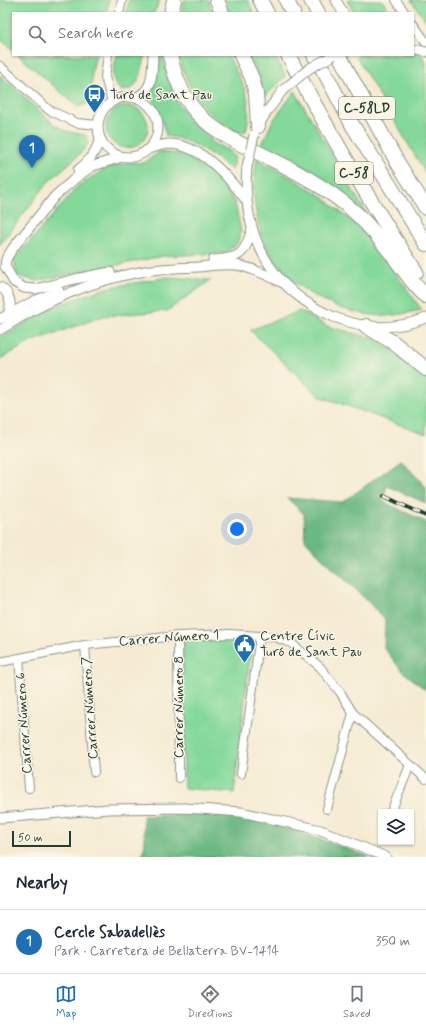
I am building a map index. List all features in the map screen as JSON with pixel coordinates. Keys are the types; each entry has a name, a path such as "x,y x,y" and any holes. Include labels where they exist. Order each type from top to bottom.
{"highway":[{"path":"171,12 174,0"},
{"path":"218,0 222,12"},
{"path":"260,0 266,12"},
{"path":"286,0 292,12"},
{"path":"311,0 317,12"},
{"path":"170,56 176,78 181,89 200,116 227,137 307,178 358,215 397,261 415,287 426,296"},
{"path":"241,56 252,78 256,94 256,131"},
{"name":"C-58","path":"289,56 366,195 426,288"},
{"name":"C-58","path":"315,56 352,126 426,244"},
{"name":"C-58LD","path":"340,56 396,160 426,208"},
{"path":"366,326 394,342 426,369"}],"street":[{"path":"119,12 122,0"},
{"path":"164,12 170,0"},
{"path":"336,0 342,12"},
{"path":"396,0 404,12"},
{"path":"414,25 426,42"},
{"path":"414,49 426,52"},
{"path":"108,56 105,77 112,102"},
{"path":"135,98 146,91 150,83 153,56"},
{"path":"332,56 310,68 283,90 270,107 256,131 247,167 245,184 246,200 252,229 265,258 283,283 304,302 320,311 344,321 366,326 399,326 426,318"},
{"path":"0,66 49,110 77,123 98,125"},
{"path":"4,260 55,196 78,176 99,164 122,157 131,157 140,154 148,149 154,142 157,135 155,115 142,101 135,98 120,98 112,102 104,109 98,125 100,140 105,147 111,152 122,157"},
{"path":"4,260 51,193 86,164 94,154 100,140"},
{"path":"148,149 170,144 184,147 205,157 227,176 246,200"},
{"path":"239,261 248,244 252,229"},
{"path":"4,260 14,282 24,288 36,289 75,279 142,266 223,259 239,261 258,272 283,283"},
{"path":"0,330 22,316 61,296 106,279 141,272 239,261"},
{"path":"0,319 65,288 110,272"},
{"path":"0,287 8,296 11,305 8,314 0,325"},
{"name":"Carrer Número 1","path":"0,662 86,645 178,636 229,634 275,637 291,643 320,667 340,692 353,713 426,779"},
{"name":"Carrer Número 8","path":"178,636 179,778"},
{"path":"241,774 260,636"},
{"name":"Carrer Número 7","path":"86,645 94,772"},
{"name":"Carrer Número 6","path":"19,658 29,788"},
{"path":"327,809 353,713"},
{"path":"392,809 410,765"},
{"path":"0,818 108,809 185,808 241,812 321,830 386,857"}],"green space":[{"path":"0,0 109,0 106,12 12,12 12,49 0,39"},
{"path":"129,0 160,0 154,12 126,12"},
{"path":"184,0 209,0 212,12 181,12"},
{"path":"224,0 248,0 254,12 229,12"},
{"path":"347,0 382,0 390,12 353,12"},
{"path":"411,0 426,0 426,21"},
{"path":"414,44 426,62 426,174 357,58 358,56 414,56"},
{"path":"19,56 96,56 92,71 91,102 78,107"},
{"path":"117,56 145,56 141,73 133,88 122,91 113,79"},
{"path":"159,56 163,56 167,78 178,104 214,143 231,152 235,156 232,170 201,148 184,140 166,136 160,115 150,97 154,88"},
{"path":"179,56 228,56 242,83 248,100 249,109 246,131 238,133 207,111 191,89"},
{"path":"248,56 275,56 285,76 265,97 257,73"},
{"path":"0,75 55,125 66,131 86,135 88,144 80,154 48,182 0,245"},
{"path":"295,91 369,218 307,169 261,147 272,122"},
{"path":"123,106 131,106 139,109 145,115 148,127 145,139 139,145 131,148 123,148 115,145 109,139 106,131 106,123 109,115 115,109"},
{"path":"159,152 183,154 205,167 229,193 235,203 241,231 237,244 225,253 163,256 37,281 17,276 14,260 79,185 103,170 128,162 144,163"},
{"path":"257,158 319,194 369,236 422,310 398,315 383,316 348,310 332,305 316,297 288,276 267,248 260,230 254,192 254,178"},
{"path":"168,277 211,280 167,311 104,316 33,341 0,359 0,337 58,305 106,288"},
{"path":"300,311 327,326 376,339 426,377 426,434 319,396 250,330"},
{"path":"401,460 426,487 426,503 387,486 382,501 426,522 426,690 402,671 384,648 385,619 305,540 304,514 287,498 343,502"},
{"path":"224,639 252,640 234,793 184,788 183,641"},
{"path":"221,815 259,821 297,832 370,857 142,857 145,844 143,816"}],"railway":[{"path":"384,496 426,516"}],"place":[{"name":"Turó de Sant Pau","path":"95,114"},
{"name":"Cercle Sabadellès","path":"32,168"},
{"name":"Centre Cívic Turó de Sant Pau","path":"244,664"}]}
